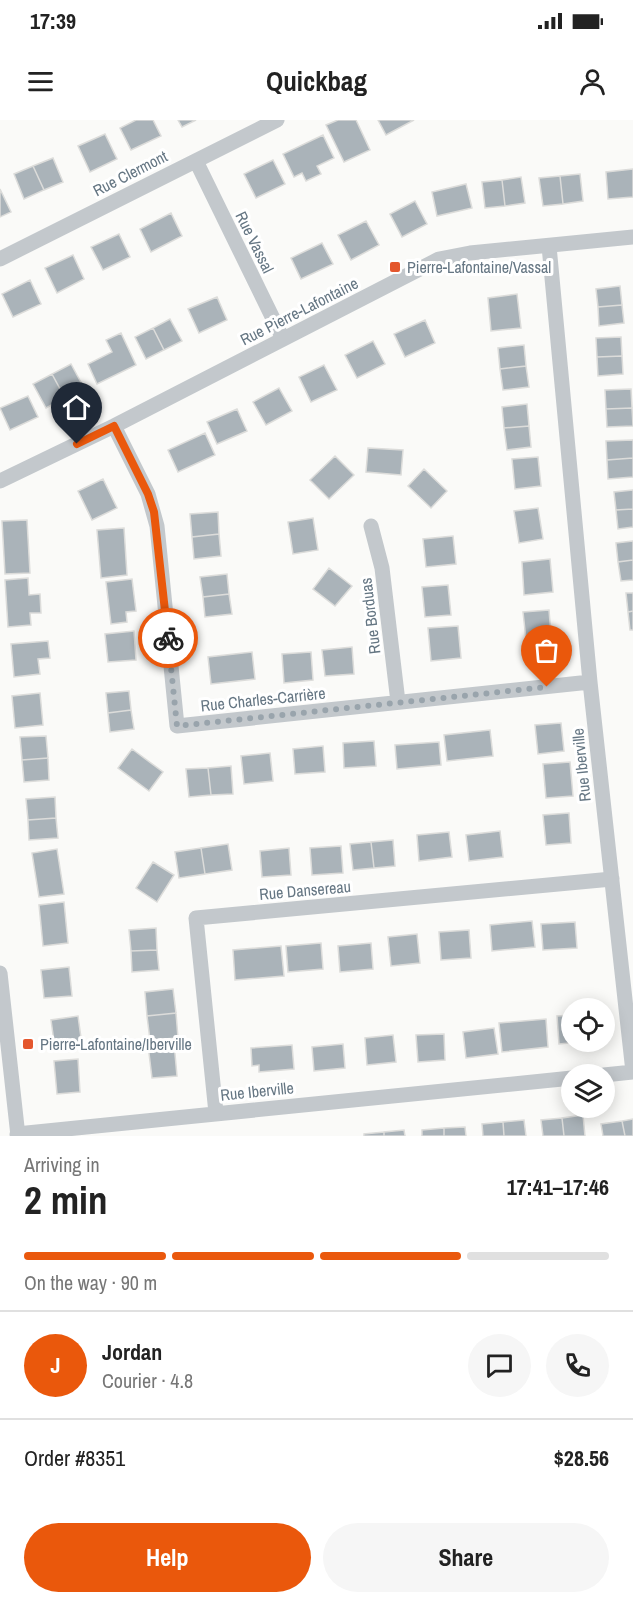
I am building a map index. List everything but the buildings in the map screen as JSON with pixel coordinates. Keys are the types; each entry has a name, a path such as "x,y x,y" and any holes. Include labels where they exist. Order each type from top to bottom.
{"street":[{"name":"Rue Clermont","path":"0,259 277,120"},
{"name":"Rue Vassal","path":"196,161 283,339"},
{"name":"Rue Pierre-Lafontaine","path":"0,481 114,426 439,259 470,253 633,237"},
{"name":"Rue Iberville","path":"549,246 590,682 633,1072 615,1074"},
{"name":"Rue Charles-Carrière","path":"114,426 148,494 157,526 177,726 590,682"},
{"name":"Rue Borduas","path":"371,526 382,568 398,702"},
{"name":"Rue Dansereau","path":"216,1113 196,918 612,879"},
{"path":"0,973 17,1135"},
{"name":"Rue Iberville","path":"17,1135 561,1079"}],"way so far":[{"path":"168,638 177,726 547,687"}],"place":[{"name":"Pierre-Lafontaine/Vassal","path":"395,267"},
{"name":"Pierre-Lafontaine/Iberville","path":"28,1044"}],"route":[{"path":"77,444 114,426 148,494 157,526 168,638"}]}
